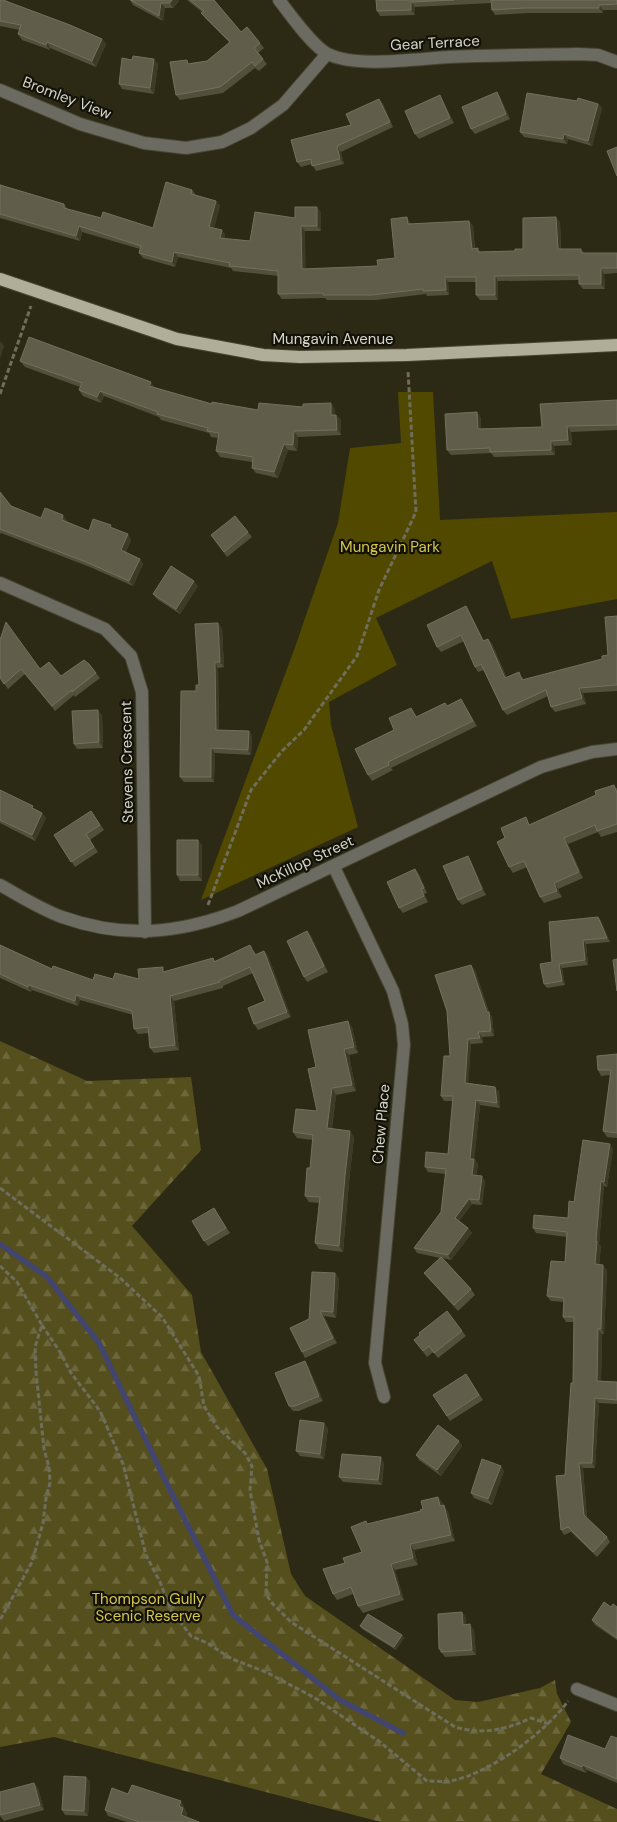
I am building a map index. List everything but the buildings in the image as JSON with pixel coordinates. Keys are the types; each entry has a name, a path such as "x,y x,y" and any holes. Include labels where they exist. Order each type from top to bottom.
{"main road":[{"name":"Mungavin Avenue","path":"0,279 176,339 263,355 300,357 407,355 617,344"}],"street":[{"path":"279,0 300,28 327,54"},
{"name":"Gear Terrace","path":"327,54 349,59 387,62 578,54 598,55 617,62"},
{"name":"Bromley View","path":"0,90 80,124 144,142 186,148 222,142 252,128 283,105 327,54"},
{"name":"Stevens Crescent","path":"0,583 105,629 131,656 142,692 145,932"},
{"name":"McKillop Street","path":"0,885 60,916 89,925 116,930 145,932 173,930 201,924 238,911 541,767 575,756 617,749"},
{"name":"Chew Place","path":"334,866 393,991 402,1024 404,1045 375,1363 384,1398"},
{"path":"577,1689 617,1705"}],"path":[{"path":"0,394 36,291"},
{"path":"201,924 251,790 282,751 304,730 357,656 379,590 416,512 407,355"},
{"path":"0,1188 119,1277 162,1317 199,1376 204,1406 217,1427 245,1453 252,1466 250,1490 260,1540 267,1562 266,1594 280,1612 291,1622 455,1727 467,1731 488,1732 518,1724 531,1718 548,1724"},
{"path":"0,1266 17,1282 71,1373 100,1411 123,1464 146,1555 160,1582 171,1610 191,1636 207,1643 232,1659 266,1672 315,1698 380,1742 427,1781 450,1781 480,1771 535,1737 558,1716 577,1689"},
{"path":"0,1620 32,1562 43,1523 50,1483 49,1467 44,1449 36,1372 35,1347 42,1325"}],"green space":[{"name":"Mungavin Park","path":"398,392 433,392 440,520 617,512 617,599 511,619 492,561 376,618 397,665 329,702 331,725 358,827 201,900 294,650 338,523 350,448 401,443"},
{"name":"Thompson Gully Scenic Reserve","path":"0,1041 87,1081 191,1077 201,1150 132,1226 192,1295 201,1352 267,1469 291,1574 305,1596 455,1700 478,1702 540,1688 555,1680 557,1694 571,1722 541,1774 617,1809 617,1822 381,1822 54,1737 0,1747"}],"waterway":[{"path":"0,1244 47,1277 99,1343 233,1615 340,1700 403,1733"}]}
